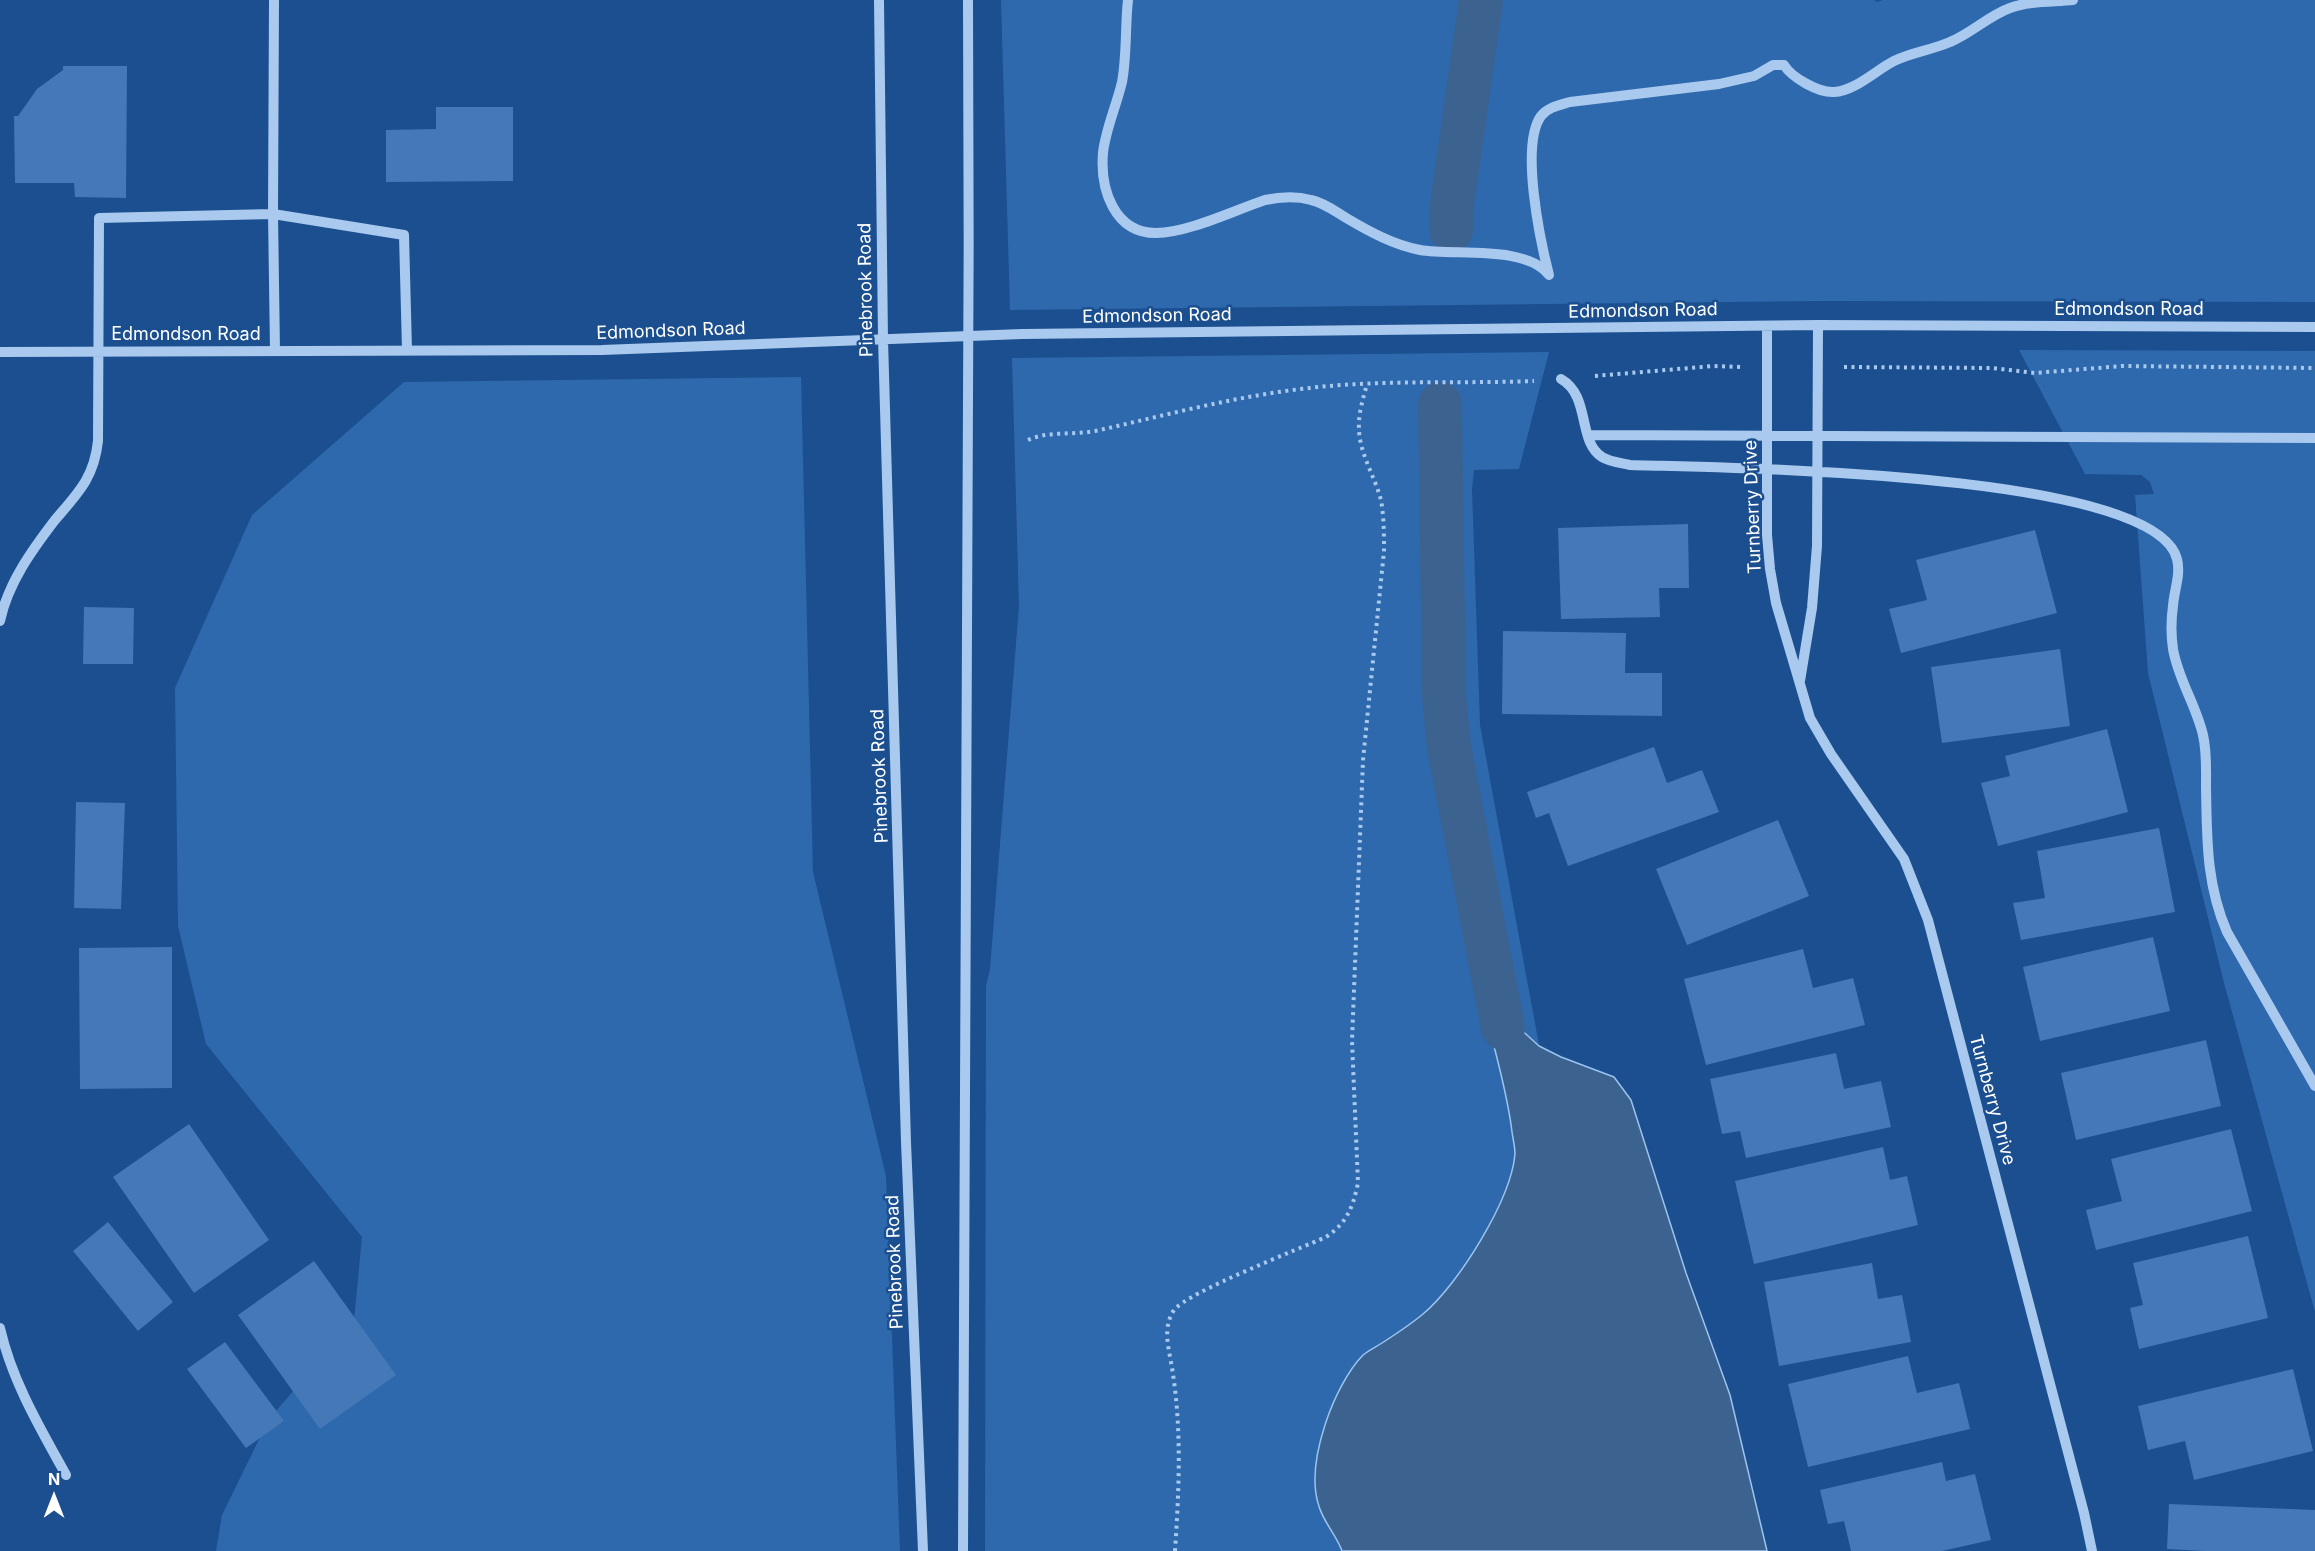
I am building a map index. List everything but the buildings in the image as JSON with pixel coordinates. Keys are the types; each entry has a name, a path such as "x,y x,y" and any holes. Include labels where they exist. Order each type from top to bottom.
{"street":[{"path":"274,0 275,351"},
{"name":"Pinebrook Road","path":"879,0 883,339 906,1131 923,1551"},
{"path":"963,1551 964,1005 970,334 968,0"},
{"path":"1128,0 1122,80 1103,150 1103,168 1108,195 1114,211 1124,224 1138,230 1155,233 1174,231 1265,200 1280,197 1303,198 1325,205 1376,236 1399,244 1419,250 1513,257 1540,265 1549,275 1544,256 1530,153 1535,131 1542,115 1553,106 1719,84 1754,76 1773,65 1784,65 1806,85 1834,92 1861,83 1868,76 1897,60 1953,41 2011,8 2073,0"},
{"path":"0,621 9,592 22,566 91,476 95,463 98,441 99,218 273,214 404,235 407,350"},
{"name":"Edmondson Road","path":"0,352 602,350 970,334 1767,326 2315,327"},
{"name":"Turnberry Drive","path":"1767,326 1770,569 1776,603 1810,718 1820,737 1904,859 1925,912 2084,1513 2092,1551"},
{"name":"Turnberry Drive","path":"1799,684 1815,576 1818,326"},
{"path":"1561,379 1569,384 1577,395 1593,449 1602,457 1615,462 1630,465 1818,471 1936,480 2064,498 2136,521 2154,530 2170,543 2177,557 2179,573 2173,604 2174,650 2203,733 2206,754 2209,861 2211,886 2217,909 2227,932 2315,1086"},
{"path":"1588,435 2315,438"},
{"path":"0,1328 14,1375 30,1410 66,1474"}],"path":[{"path":"1028,440 1036,436 1083,434 1222,402 1302,388 1561,379 1713,366 1767,367"},
{"path":"1818,367 1992,368 2036,372 2121,366 2315,368"},
{"path":"1175,1551 1177,1398 1167,1335 1175,1309 1198,1293 1326,1237 1339,1228 1351,1207 1358,1183 1352,1041 1363,760 1384,551 1381,500 1361,445 1359,431 1361,408 1367,384"}],"shaded area":[{"path":"1001,0 1874,0 1877,2 1883,0 2315,0 2315,302 1818,301 1010,310"},
{"path":"2019,350 2315,351 2315,1312 2224,983 2148,673 2135,495 2154,494 2150,482 2141,475 2085,474"},
{"path":"1549,352 1519,469 1474,470 1472,489 1480,725 1539,1045 1561,1057 1614,1077 1631,1100 1686,1273 1730,1395 1767,1551 985,1551 986,986 990,969 1019,606 1012,358"},
{"path":"801,377 813,872 886,1176 900,1551 216,1551 222,1515 269,1419 354,1321 362,1237 206,1044 178,926 175,688 252,515 404,382"},
{"path":"1517,1026 1539,1046 1614,1077 1631,1100 1686,1273 1730,1395 1767,1551 1342,1551 1323,1516 1315,1486 1316,1466 1325,1424 1342,1385 1363,1355 1414,1321 1437,1301 1481,1240 1504,1194 1515,1151 1505,1093 1490,1030"}],"waterway":[{"path":"1451,230 1452,204 1481,0"},
{"path":"1440,404 1444,696 1449,747 1503,1028"}]}
